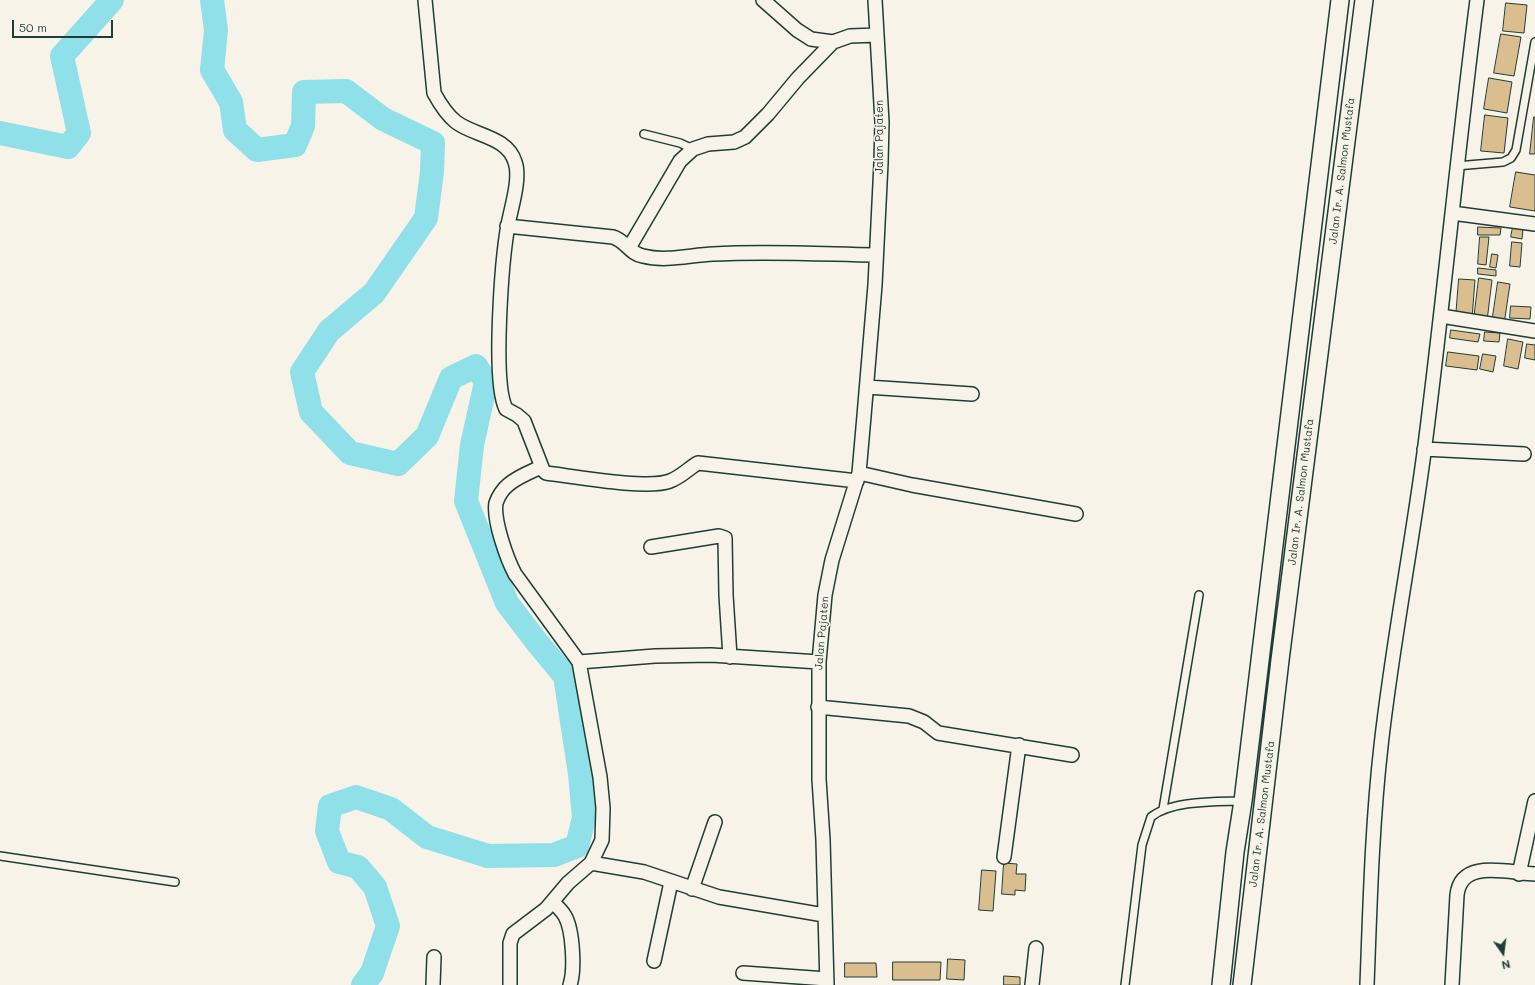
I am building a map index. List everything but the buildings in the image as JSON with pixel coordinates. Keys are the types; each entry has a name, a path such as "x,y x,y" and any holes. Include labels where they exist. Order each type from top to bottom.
{"street":[{"path":"425,0 434,93 442,106 457,123 505,146 515,162 517,177 507,226 503,264 500,384 506,409 524,421 541,467 546,473 587,479 655,484 670,481 698,463 858,477 1076,514"},
{"path":"763,0 811,39 833,42"},
{"name":"Jalan Pajaten","path":"827,982 823,840 819,779 819,662 823,610 832,560 858,477 866,387 875,280 875,255 882,136 875,0"},
{"name":"Jalan Ir. A. Salmon Mustafa","path":"1221,985 1235,852 1243,801 1340,0"},
{"name":"Jalan Ir. A. Salmon Mustafa","path":"1242,985 1280,660 1364,0"},
{"path":"1367,985 1371,893 1381,746 1424,449 1441,316 1456,166 1477,0"},
{"path":"629,248 680,161 693,148 708,144 734,142 745,137 768,114 798,78 833,42 850,36 877,35"},
{"path":"1452,213 1535,224"},
{"path":"507,226 613,237 622,239 629,248 642,256 672,258 712,254 875,255"},
{"path":"1441,316 1535,331"},
{"path":"866,387 972,394"},
{"path":"1424,449 1524,454"},
{"path":"510,985 510,942 513,934 546,909 568,883 591,863 602,840 603,808 600,777 579,662 515,574 509,562 497,518 496,502 508,485 541,467"},
{"path":"651,547 719,536 725,538 726,594 730,657"},
{"path":"579,662 656,656 730,657 819,662"},
{"path":"818,707 909,716 924,722 938,733 1019,745 1072,755"},
{"path":"1004,857 1019,745"},
{"path":"1519,874 1535,801"},
{"path":"692,889 715,822"},
{"path":"591,863 644,872 692,889 746,903 824,915"},
{"path":"1452,985 1457,895 1460,881 1464,876 1474,871 1535,874"},
{"path":"654,961 670,882"},
{"path":"552,902 566,917 569,927 572,968 570,985"},
{"path":"1032,985 1036,948"},
{"path":"433,985 434,957"},
{"path":"742,973 827,982"}],"lane":[{"path":"1456,166 1503,162 1511,158 1516,150 1535,42"},
{"path":"644,134 680,143 693,148"},
{"path":"1163,809 1199,595"},
{"path":"1125,985 1142,845 1151,817 1163,809 1201,803 1243,801"},
{"path":"0,856 176,882"}],"waterway":[{"path":"0,133 68,147 79,133 62,56 112,0"},
{"path":"212,0 216,30 212,70 231,102 235,130 257,150 295,145 303,126 304,92 346,91 383,119 433,143 432,172 426,218 374,293 329,331 302,372 311,412 350,453 398,464 427,436 451,378 476,366 486,382 472,445 466,501 507,603 565,676 580,774 584,818 577,846 554,855 488,856 427,837 391,809 356,797 330,806 327,831 339,862 358,867 375,887 388,926 372,973 363,985"}]}
